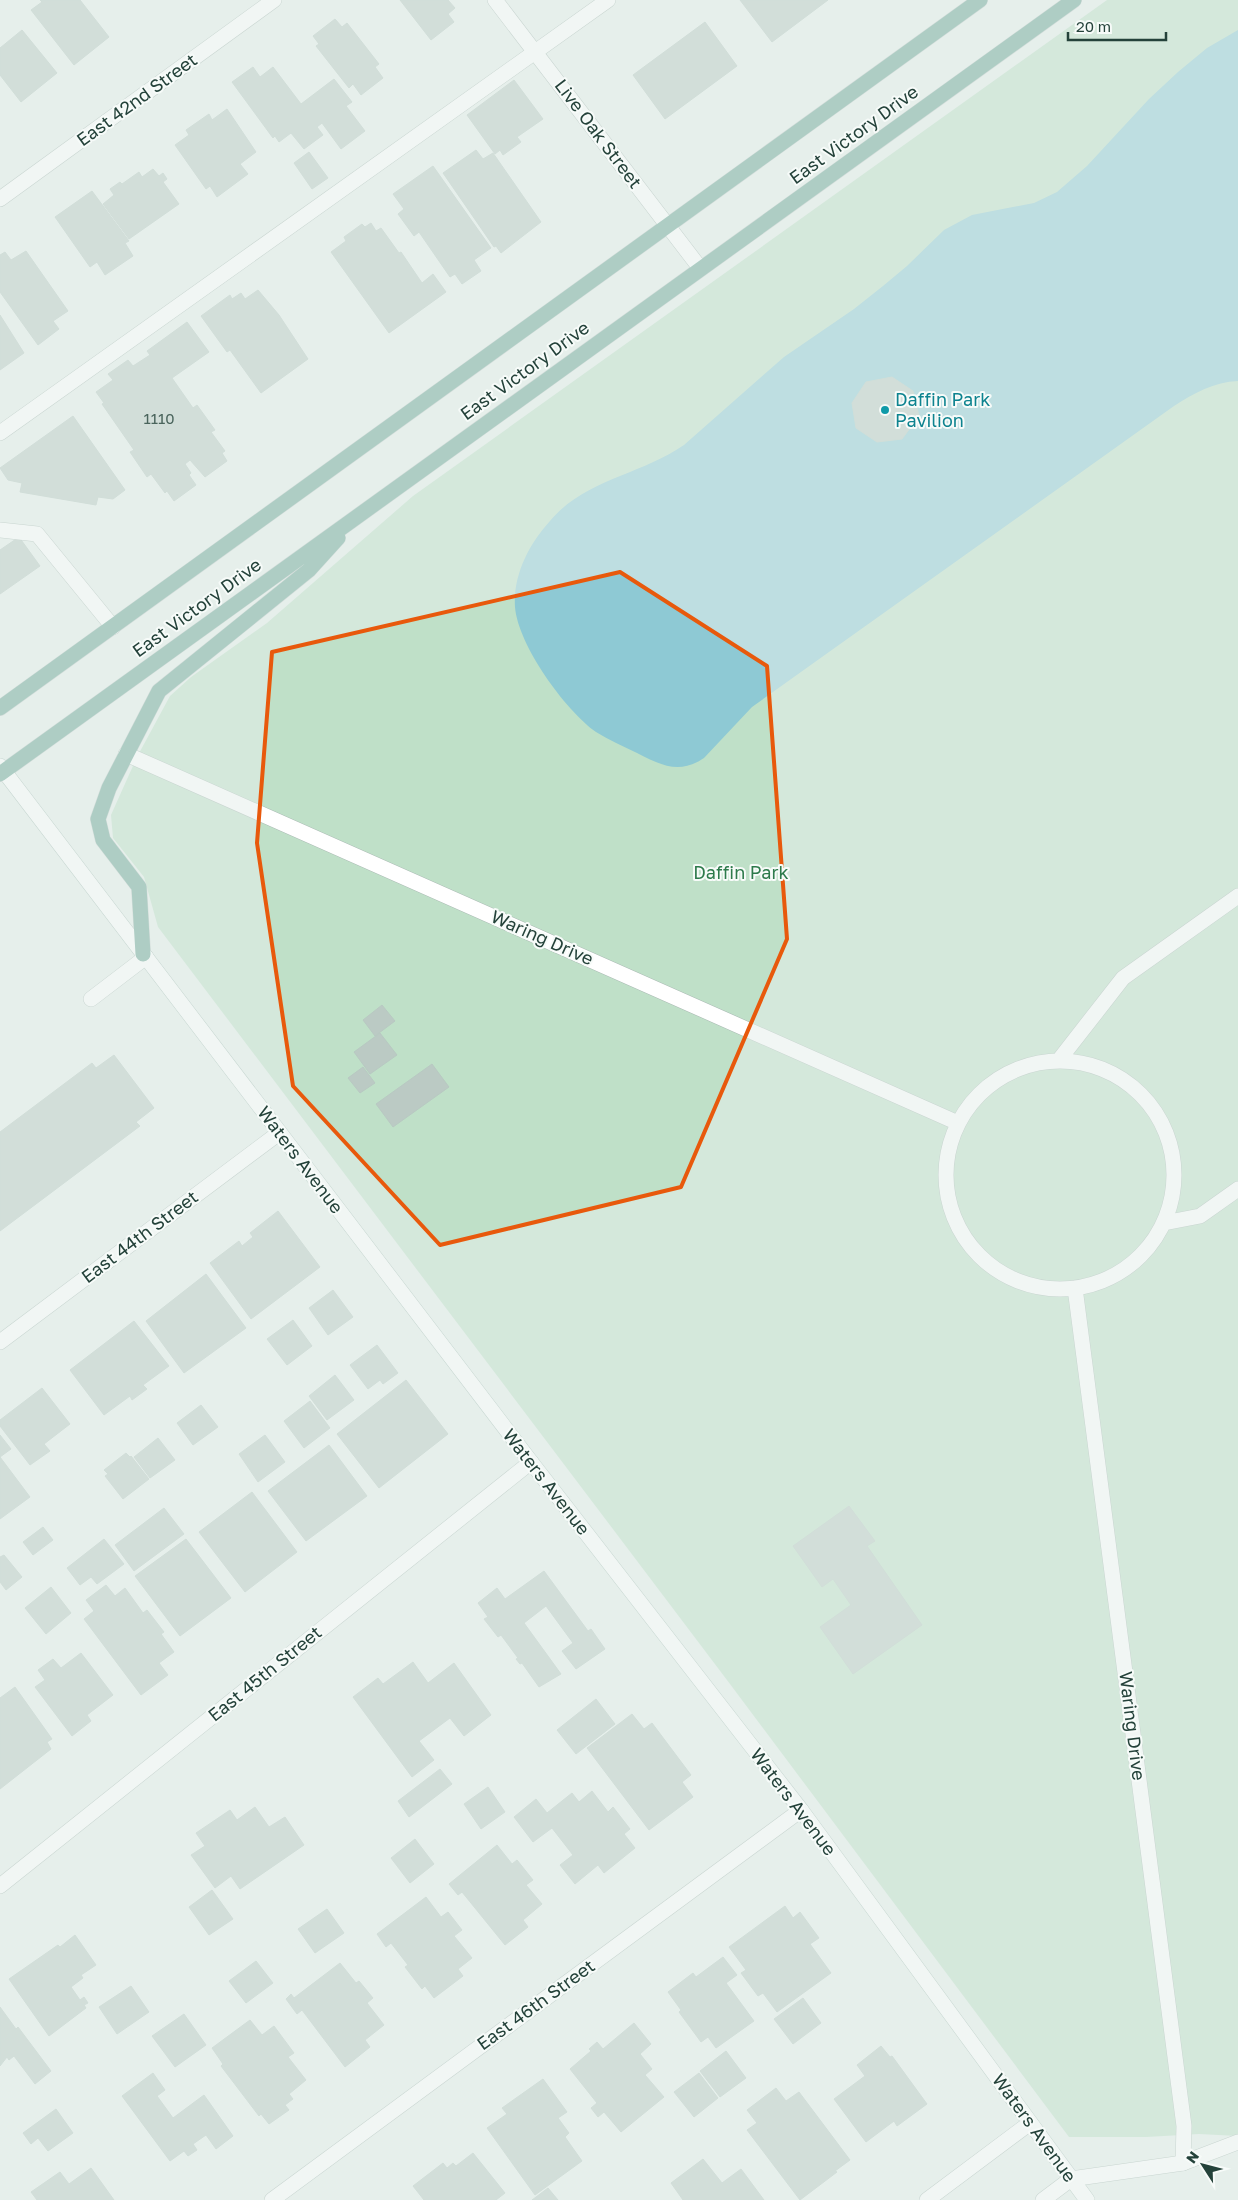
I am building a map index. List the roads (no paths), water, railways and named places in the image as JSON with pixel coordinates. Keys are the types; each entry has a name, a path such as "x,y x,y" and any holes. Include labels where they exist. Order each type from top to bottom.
{"main road":[{"name":"East Victory Drive","path":"0,708 980,0"},
{"name":"East Victory Drive","path":"1,771 1074,0"},
{"path":"145,956 139,887 103,840 98,819 126,754 159,691 309,570 357,516"}],"street":[{"name":"East 42nd Street","path":"0,199 274,0"},
{"name":"Live Oak Street","path":"495,0 536,51 700,268"},
{"path":"0,433 608,0"},
{"path":"0,530 37,534 113,627"},
{"name":"Waring Drive","path":"126,754 958,1123"},
{"name":"Waters Avenue","path":"1,771 145,956 531,1462 801,1810 1087,2200"},
{"path":"1058,1060 1124,978 1238,896"},
{"path":"91,999 145,956"},
{"path":"1058,1060 1096,1066 1130,1084 1157,1112 1172,1148 1174,1186 1164,1223 1149,1247 1128,1267 1103,1281 1075,1288 1040,1287 1007,1276 979,1255 958,1226 948,1192 948,1157 958,1123 976,1098 1000,1078 1028,1065 1058,1060"},
{"name":"East 44th Street","path":"0,1342 279,1133"},
{"path":"1164,1223 1200,1216 1238,1189"},
{"name":"Waring Drive","path":"1075,1288 1184,2126 1183,2163"},
{"name":"East 45th Street","path":"0,1886 531,1462"},
{"name":"East 46th Street","path":"272,2200 801,1810"},
{"path":"928,2200 1030,2123"},
{"path":"1043,2200 1071,2179 1183,2163 1238,2142"}],"water":[{"path":"1238,30 1238,381 1204,389 1174,406 752,707 704,758 695,763 678,767 662,764 606,738 584,722 571,709 545,676 525,639 518,622 515,607 517,583 524,561 535,540 550,521 564,507 596,486 650,464 684,445 784,357 854,309 883,286 944,230 972,215 1034,203 1057,192 1087,166 1149,99 1178,72 1207,48"}],"place":[{"name":"Daffin Park Pavilion","path":"885,410"}],"park label":[{"name":"Daffin Park","path":"741,873"}]}
